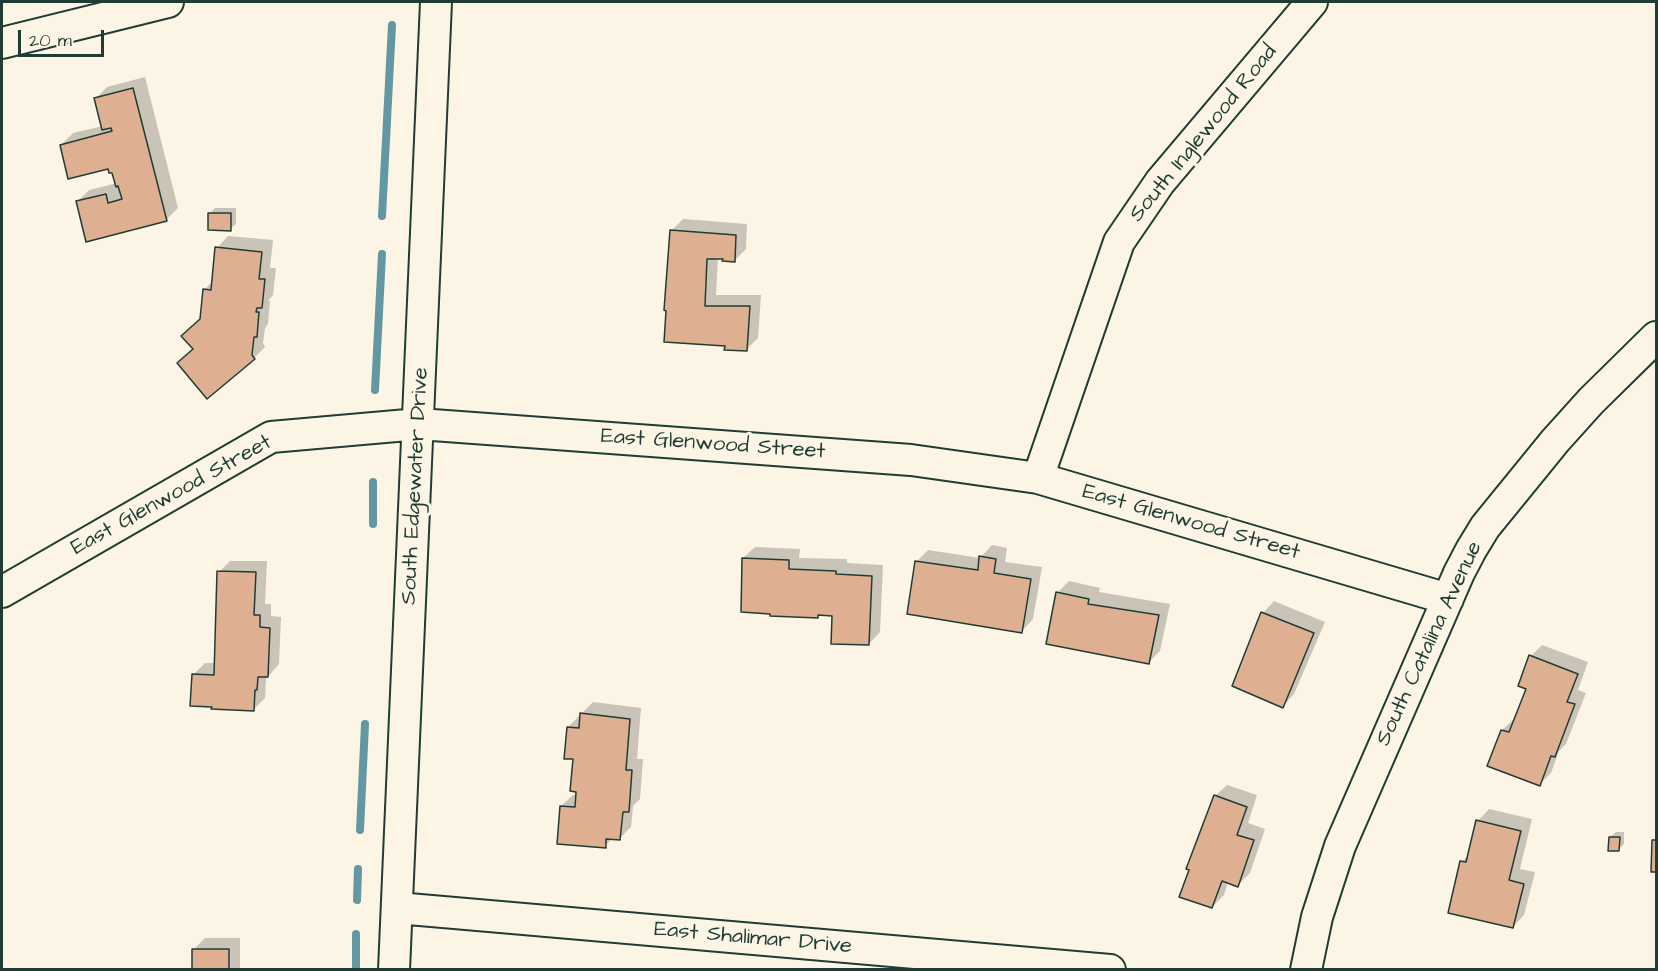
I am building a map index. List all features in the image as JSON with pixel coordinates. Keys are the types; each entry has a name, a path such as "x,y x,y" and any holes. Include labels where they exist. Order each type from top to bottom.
{"street":[{"path":"2,43 168,2"},
{"name":"South Edgewater Drive","path":"394,969 436,2"},
{"name":"South Inglewood Road","path":"1038,478 1119,242 1160,182 1312,2"},
{"name":"South Catalina Avenue","path":"1306,969 1317,917 1340,846 1459,573 1485,527 1519,483 1592,401 1656,337"},
{"name":"East Glenwood Street","path":"2,592 271,437 419,424 911,460 1038,478 1448,599"},
{"name":"East Shalimar Drive","path":"397,908 1110,969"}],"building":[{"path":"133,88 167,221 86,242 76,201 106,194 108,203 122,199 112,173 109,173 108,169 68,179 60,145 112,131 111,128 102,130 94,98"},
{"path":"208,213 231,213 231,231 208,230"},
{"path":"670,230 736,235 735,262 707,259 705,306 750,306 747,351 724,350 725,346 664,342"},
{"path":"215,247 262,252 259,279 265,279 262,308 257,308 256,312 259,312 257,337 254,337 252,355 255,359 207,399 177,363 193,349 181,336 200,319 203,289 211,290"},
{"path":"979,556 996,559 994,573 1031,579 1022,633 907,614 915,561 978,570"},
{"path":"742,558 789,560 789,569 836,571 836,574 872,576 869,645 831,644 832,616 818,615 818,618 770,616 770,614 741,612"},
{"path":"217,571 256,572 254,615 260,615 260,627 270,628 268,677 258,677 254,711 190,706 192,674 214,675"},
{"path":"1056,592 1089,599 1088,604 1159,615 1149,664 1046,644"},
{"path":"1261,612 1314,633 1283,708 1232,686"},
{"path":"1529,655 1578,674 1567,702 1575,704 1555,757 1551,756 1540,786 1487,766 1501,730 1509,732 1526,689 1518,686"},
{"path":"580,713 630,719 626,770 632,770 629,812 623,812 620,840 606,839 606,848 557,844 560,806 575,807 576,792 570,791 573,759 564,759 567,727 579,728"},
{"path":"1214,795 1247,807 1237,835 1254,840 1238,887 1222,881 1212,908 1179,897 1189,870 1186,869"},
{"path":"1476,820 1521,831 1509,880 1524,884 1513,928 1448,913 1460,861 1466,862"},
{"path":"1609,837 1620,837 1619,851 1608,851"},
{"path":"1652,840 1656,840 1656,872 1651,872"},
{"path":"192,949 229,949 229,970 192,970"}],"waterway":[{"path":"382,216 392,25"},
{"path":"375,390 382,254"},
{"path":"373,482 373,524"},
{"path":"360,830 365,724"},
{"path":"357,900 358,869"},
{"path":"356,934 356,970"}]}
